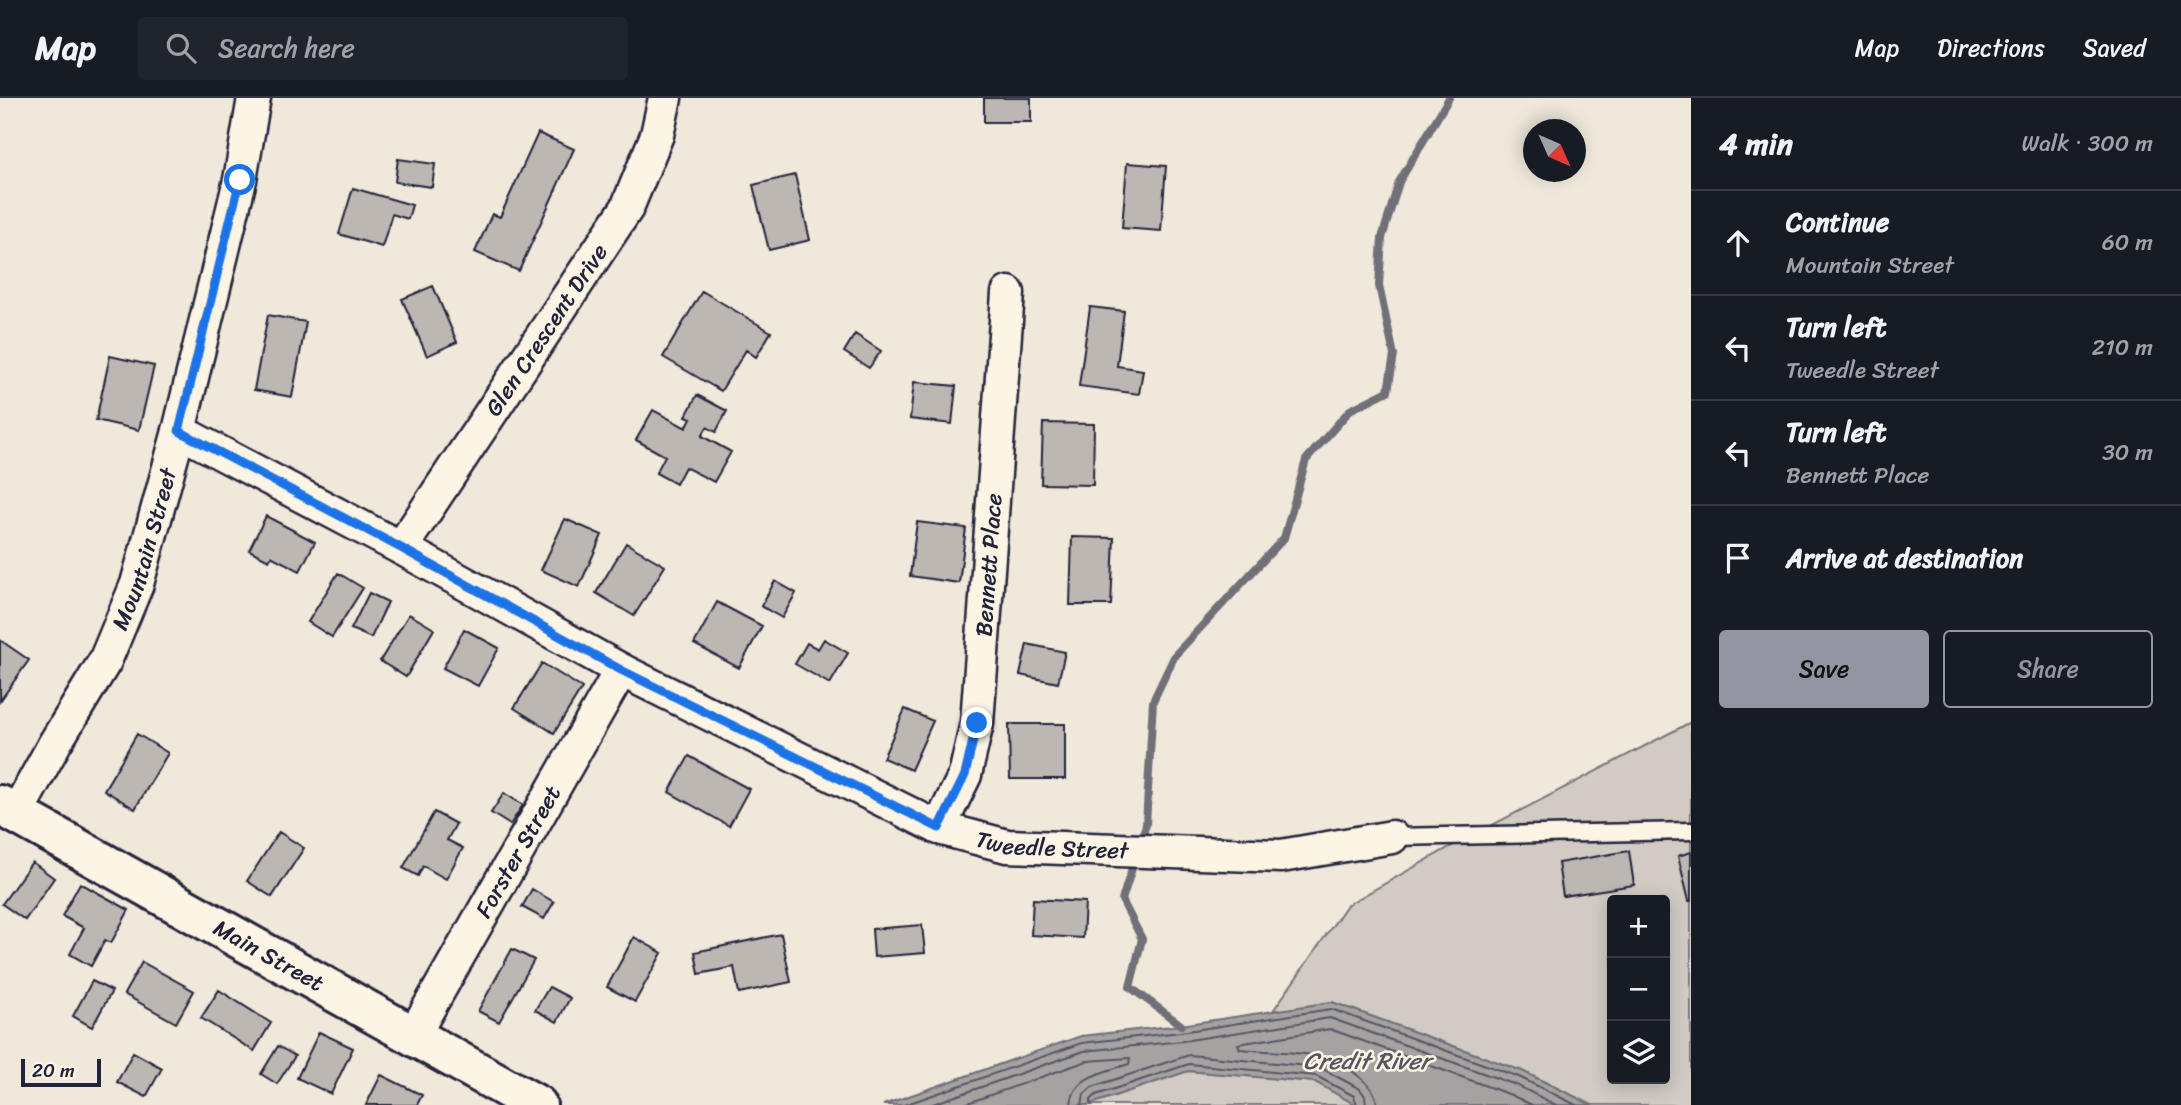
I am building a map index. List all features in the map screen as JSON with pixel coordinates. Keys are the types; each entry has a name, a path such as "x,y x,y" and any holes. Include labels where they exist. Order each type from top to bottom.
{"main road":[{"name":"Main Street","path":"8,810 414,1034 537,1105"}],"street":[{"name":"Mountain Street","path":"8,810 55,743 105,661 137,584 179,431 240,180 254,98"},
{"name":"Glen Crescent Drive","path":"401,548 627,208 657,135 665,98"},
{"name":"Bennett Place","path":"939,828 965,775 977,723 1008,293"},
{"name":"Tweedle Street","path":"179,431 401,548 621,670 939,828 1007,846 1281,856 1392,837"},
{"name":"Forster Street","path":"414,1034 621,670"}],"lane":[{"path":"1392,837 1691,831"}],"shaded area":[{"path":"1691,722 1691,1105 1592,1105 1522,1071 1332,1002 1273,1011 1347,905 1450,847"},
{"path":"1188,1071 1315,1082 1356,1105 1088,1105"}],"water":[{"name":"Credit River","path":"1332,1002 1522,1071 1592,1105 1356,1105 1315,1082 1188,1071 1088,1105 883,1105 1081,1036 1181,1025"}],"building":[{"path":"984,98 1031,98 1031,122 984,122"},
{"path":"538,133 574,149 519,271 475,252 492,214 500,217"},
{"path":"398,159 435,164 432,187 395,182"},
{"path":"1127,163 1166,166 1161,231 1122,228"},
{"path":"795,175 810,240 769,250 753,185"},
{"path":"353,188 412,205 408,219 392,214 382,247 339,234"},
{"path":"433,286 457,342 427,356 402,299"},
{"path":"702,291 771,332 756,357 746,350 721,391 663,357"},
{"path":"1090,307 1124,311 1117,366 1143,370 1139,394 1079,386"},
{"path":"268,315 306,322 292,397 254,390"},
{"path":"855,334 881,351 869,368 844,352"},
{"path":"110,356 154,366 139,430 96,420"},
{"path":"914,382 956,386 952,424 910,419"},
{"path":"697,395 727,411 716,432 707,427 702,436 731,452 714,482 685,467 676,484 656,473 665,456 636,440 653,410 686,428 691,418 686,416"},
{"path":"1043,423 1094,424 1093,485 1041,484"},
{"path":"266,516 315,542 300,571 271,556 269,560 249,550"},
{"path":"565,519 602,535 579,587 541,570"},
{"path":"917,522 966,528 959,583 910,576"},
{"path":"1072,537 1114,538 1111,605 1070,605"},
{"path":"626,543 665,566 634,616 596,593"},
{"path":"338,573 363,588 332,637 308,622"},
{"path":"775,581 796,593 782,618 761,606"},
{"path":"369,593 388,602 371,638 351,629"},
{"path":"717,602 762,626 739,668 694,644"},
{"path":"409,614 434,629 406,677 380,661"},
{"path":"464,629 499,648 478,686 443,668"},
{"path":"824,639 848,653 830,684 795,664 807,643 818,649"},
{"path":"0,640 29,660 0,701"},
{"path":"1027,644 1065,652 1058,683 1020,675"},
{"path":"542,663 582,688 554,733 514,708"},
{"path":"905,709 933,721 911,770 883,758"},
{"path":"1009,724 1065,724 1065,779 1010,779"},
{"path":"137,734 168,753 135,809 104,790"},
{"path":"689,756 749,789 729,826 669,792"},
{"path":"504,793 523,805 510,825 491,813"},
{"path":"434,812 456,824 447,840 463,848 446,879 423,866 418,876 403,868"},
{"path":"279,832 304,848 272,897 247,881"},
{"path":"1629,851 1634,885 1563,896 1558,863"},
{"path":"1691,852 1691,901 1689,901 1678,856"},
{"path":"32,862 54,878 25,920 2,904"},
{"path":"80,883 129,910 111,943 105,940 91,966 70,954 84,928 62,916"},
{"path":"532,889 554,902 544,919 522,907"},
{"path":"1033,899 1085,902 1083,938 1031,935"},
{"path":"922,925 925,953 874,957 872,929"},
{"path":"781,934 791,982 739,993 734,967 699,974 695,952"},
{"path":"634,937 662,953 635,1002 607,987"},
{"path":"512,949 534,960 499,1022 478,1011"},
{"path":"142,962 194,991 176,1023 124,994"},
{"path":"92,981 112,991 92,1027 73,1016"},
{"path":"549,987 570,998 557,1022 535,1010"},
{"path":"219,990 271,1023 254,1051 201,1018"},
{"path":"319,1032 353,1048 331,1094 297,1078"},
{"path":"278,1046 295,1056 277,1084 261,1074"},
{"path":"133,1052 162,1068 146,1097 117,1082"},
{"path":"381,1075 422,1095 417,1105 366,1105"}],"waterway":[{"path":"1142,836 1146,825 1153,701 1175,655 1284,538 1306,460 1350,410 1388,391 1394,355 1379,286 1382,238 1399,182 1449,98"},
{"path":"1133,865 1122,900 1142,939 1130,987 1181,1025"}],"route":[{"path":"240,180 179,431 401,548 621,670 939,828 965,775 977,723"}]}
